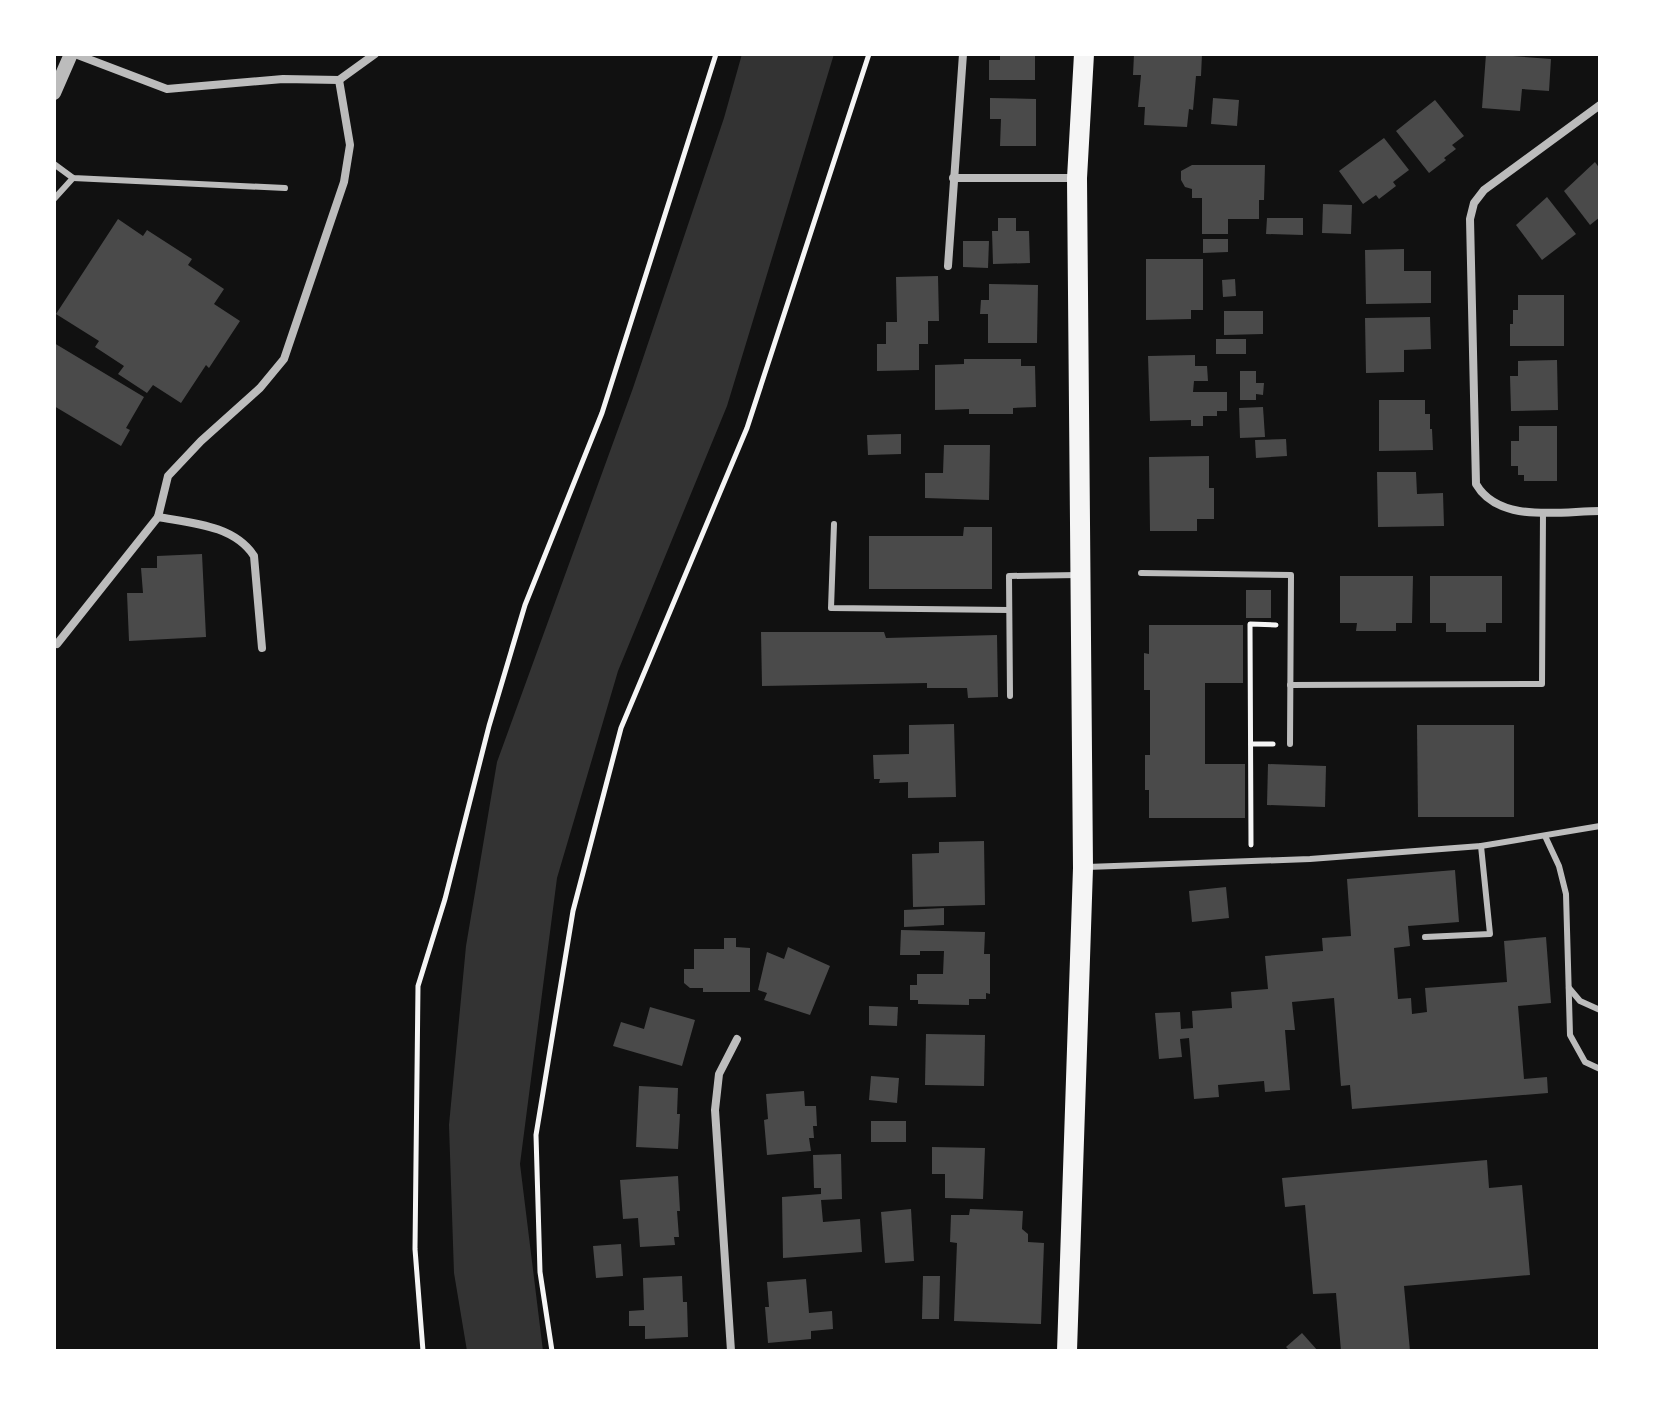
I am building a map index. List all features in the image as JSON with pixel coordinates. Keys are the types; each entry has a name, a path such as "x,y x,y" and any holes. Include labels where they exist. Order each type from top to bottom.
{"main road":[{"path":"1067,1351 1083,868 1077,178 1084,54"}],"street":[{"path":"54,93 73,54 167,89 283,79 339,80 375,54"},
{"path":"948,266 963,54"},
{"path":"57,644 158,517 168,476 201,441 260,388 284,359 344,182 350,145 339,80"},
{"path":"1600,105 1484,190 1474,203 1470,219 1476,484 1482,495 1502,508 1543,512 1600,511"},
{"path":"953,178 1077,178"},
{"path":"158,517 215,527 247,545 254,556 262,648"},
{"path":"731,1351 715,1110 719,1074 737,1039"}],"lane":[{"path":"54,164 73,178 285,188"},
{"path":"54,199 73,178"},
{"path":"1290,685 1542,684 1543,512"},
{"path":"834,524 831,608 1009,610"},
{"path":"1141,573 1291,575 1290,744"},
{"path":"1010,696 1009,576 1082,575"},
{"path":"1083,868 1251,862 1481,846 1600,826"},
{"path":"1545,836 1559,866 1566,894 1570,1035 1585,1062 1600,1069"},
{"path":"1425,937 1490,934 1481,846"},
{"path":"1569,988 1580,1001 1600,1010"}],"path":[{"path":"423,1351 415,1249 418,986 445,899 489,726 525,605 602,413 716,54"},
{"path":"552,1351 540,1272 536,1135 573,911 621,728 747,428 869,54"},
{"path":"1251,862 1250,624 1289,625"}],"shaded area":[{"path":"742,54 834,54 727,406 618,671 557,878 520,1164 543,1351 467,1351 454,1273 449,1125 466,946 497,762 633,388 724,118"}],"building":[{"path":"1000,54 1035,54 1035,80 989,80 989,60 1000,60"},
{"path":"1134,54 1202,54 1201,76 1196,76 1193,110 1189,109 1187,127 1144,125 1145,107 1138,107 1141,75 1133,75"},
{"path":"1486,54 1551,59 1549,91 1522,89 1520,111 1482,108"},
{"path":"990,98 1036,99 1036,146 1000,146 1001,119 990,119"},
{"path":"1213,98 1239,100 1237,126 1211,124"},
{"path":"1435,100 1464,136 1452,145 1456,149 1444,158 1446,160 1429,173 1396,131"},
{"path":"1384,138 1409,170 1393,182 1396,186 1379,199 1376,195 1363,204 1339,171"},
{"path":"1595,162 1600,169 1600,217 1590,225 1564,191"},
{"path":"1192,165 1265,165 1264,200 1259,200 1259,219 1228,219 1228,234 1202,234 1202,198 1192,198 1192,189 1185,187 1181,180 1181,171"},
{"path":"1547,197 1576,234 1542,260 1516,225"},
{"path":"1323,204 1352,205 1351,234 1322,233"},
{"path":"998,218 1016,218 1016,231 1029,231 1030,263 993,264 992,231 998,231"},
{"path":"1267,218 1303,218 1303,235 1266,234"},
{"path":"118,219 143,236 147,230 192,259 188,265 224,289 214,304 240,321 181,403 153,385 147,393 118,374 124,366 95,347 99,341 56,314"},
{"path":"1203,239 1228,239 1228,252 1203,253"},
{"path":"963,241 989,241 988,268 963,267"},
{"path":"1404,249 1404,271 1431,271 1431,303 1366,304 1365,250"},
{"path":"1146,259 1203,259 1203,310 1191,310 1191,319 1146,320"},
{"path":"938,276 939,321 928,321 928,344 919,344 919,370 877,371 877,344 886,344 886,322 897,322 896,277"},
{"path":"1235,279 1236,296 1223,297 1222,280"},
{"path":"989,284 1038,285 1037,343 988,343 988,314 980,314 981,300 989,300"},
{"path":"1518,295 1564,295 1564,346 1510,346 1510,324 1513,324 1513,310 1518,310"},
{"path":"1224,311 1263,311 1263,334 1224,335"},
{"path":"1430,317 1431,349 1404,350 1404,372 1366,373 1365,318"},
{"path":"1216,339 1246,339 1246,354 1216,354"},
{"path":"54,343 144,397 126,428 130,430 121,446 54,406"},
{"path":"1195,355 1195,366 1207,366 1208,381 1194,381 1193,392 1227,392 1227,411 1217,411 1217,416 1203,416 1203,426 1191,426 1191,420 1150,421 1148,356"},
{"path":"964,359 1021,359 1021,366 1035,366 1036,407 1013,408 1013,414 969,414 969,409 935,410 935,365 964,364"},
{"path":"1557,360 1558,410 1511,411 1510,376 1518,376 1518,361"},
{"path":"1240,371 1256,371 1256,383 1264,383 1263,395 1256,394 1256,400 1240,400"},
{"path":"1379,400 1425,400 1425,414 1430,414 1433,450 1379,451"},
{"path":"1263,407 1265,437 1240,438 1239,408"},
{"path":"1519,426 1557,426 1557,481 1524,481 1524,475 1518,475 1518,466 1511,466 1511,441 1519,441"},
{"path":"901,434 901,454 868,455 867,435"},
{"path":"1286,439 1287,456 1256,458 1255,440"},
{"path":"944,445 990,445 989,500 925,498 925,473 943,473"},
{"path":"1209,456 1209,488 1214,488 1214,519 1197,519 1197,531 1150,531 1149,457"},
{"path":"1377,472 1416,472 1417,494 1443,493 1444,526 1378,527"},
{"path":"964,527 992,527 992,589 869,589 869,536 963,536"},
{"path":"202,554 206,637 129,641 127,593 143,593 141,568 157,568 157,556"},
{"path":"1340,576 1413,576 1412,623 1396,623 1396,631 1356,631 1357,623 1340,623"},
{"path":"1430,576 1502,576 1502,623 1486,623 1486,632 1446,632 1446,623 1430,623"},
{"path":"1246,590 1271,590 1271,618 1246,618"},
{"path":"1149,625 1243,625 1243,683 1205,683 1205,764 1245,764 1245,818 1149,818 1145,755 1150,755 1150,690 1144,690 1144,653 1149,654"},
{"path":"761,632 884,632 886,638 997,635 998,697 968,698 967,688 927,688 927,683 762,686"},
{"path":"954,724 956,797 908,798 908,782 879,783 880,779 874,779 873,755 909,754 909,725"},
{"path":"1417,725 1514,725 1514,817 1418,817"},
{"path":"1268,764 1326,766 1325,807 1267,805"},
{"path":"984,841 985,905 913,907 912,854 939,853 939,842"},
{"path":"1455,870 1459,922 1408,926 1410,946 1394,948 1398,999 1411,998 1412,1014 1427,1012 1425,988 1507,982 1504,941 1546,937 1551,1003 1518,1006 1524,1079 1547,1077 1548,1093 1352,1109 1350,1085 1341,1086 1334,998 1292,1002 1295,1030 1285,1030 1290,1090 1265,1092 1264,1081 1218,1085 1219,1097 1194,1099 1189,1038 1180,1039 1182,1057 1159,1059 1155,1013 1180,1012 1181,1029 1193,1028 1192,1011 1232,1008 1231,992 1268,989 1265,956 1323,951 1322,938 1351,936 1347,879"},
{"path":"1226,887 1229,918 1192,922 1189,891"},
{"path":"944,908 944,925 904,927 904,910"},
{"path":"901,930 985,932 984,954 990,954 990,994 986,993 986,999 969,999 969,1005 918,1004 918,1000 910,1000 910,985 917,985 917,974 943,974 944,951 900,955"},
{"path":"724,938 736,938 736,947 750,948 750,992 703,992 703,988 690,988 684,983 684,969 694,969 694,949 724,949"},
{"path":"788,947 830,966 810,1015 764,1000 767,993 758,990 767,952 784,959"},
{"path":"869,1006 898,1007 897,1026 869,1025"},
{"path":"650,1007 695,1020 682,1066 613,1046 621,1022 644,1029"},
{"path":"926,1034 985,1035 984,1086 925,1085"},
{"path":"871,1076 899,1078 897,1103 869,1100"},
{"path":"639,1086 678,1088 678,1149 636,1147"},
{"path":"804,1091 805,1106 816,1106 817,1126 813,1126 814,1138 809,1138 811,1151 767,1155 764,1120 768,1119 766,1094"},
{"path":"871,1121 906,1121 906,1142 871,1142"},
{"path":"932,1147 985,1148 983,1199 945,1198 945,1174 932,1174"},
{"path":"841,1154 842,1199 821,1200 823,1222 860,1219 862,1252 783,1258 782,1197 821,1194 821,1188 814,1188 813,1155"},
{"path":"1487,1160 1489,1188 1522,1185 1530,1275 1404,1286 1410,1351 1341,1351 1336,1293 1313,1294 1305,1205 1285,1207 1282,1178"},
{"path":"678,1176 679,1237 674,1237 675,1245 640,1247 638,1218 623,1219 620,1180"},
{"path":"911,1209 914,1261 885,1263 881,1212"},
{"path":"970,1209 1023,1211 1022,1229 1028,1234 1028,1242 1044,1243 1041,1324 954,1321 957,1243 950,1242 951,1215 969,1215"},
{"path":"621,1244 623,1276 596,1278 593,1246"},
{"path":"682,1276 683,1302 687,1302 688,1337 645,1339 645,1326 629,1326 629,1311 644,1310 643,1278"},
{"path":"923,1276 940,1276 939,1319 922,1319"},
{"path":"806,1279 809,1313 832,1311 833,1329 811,1331 811,1339 768,1343 765,1307 769,1307 767,1282"},
{"path":"1302,1333 1318,1351 1290,1351 1286,1347"}]}
